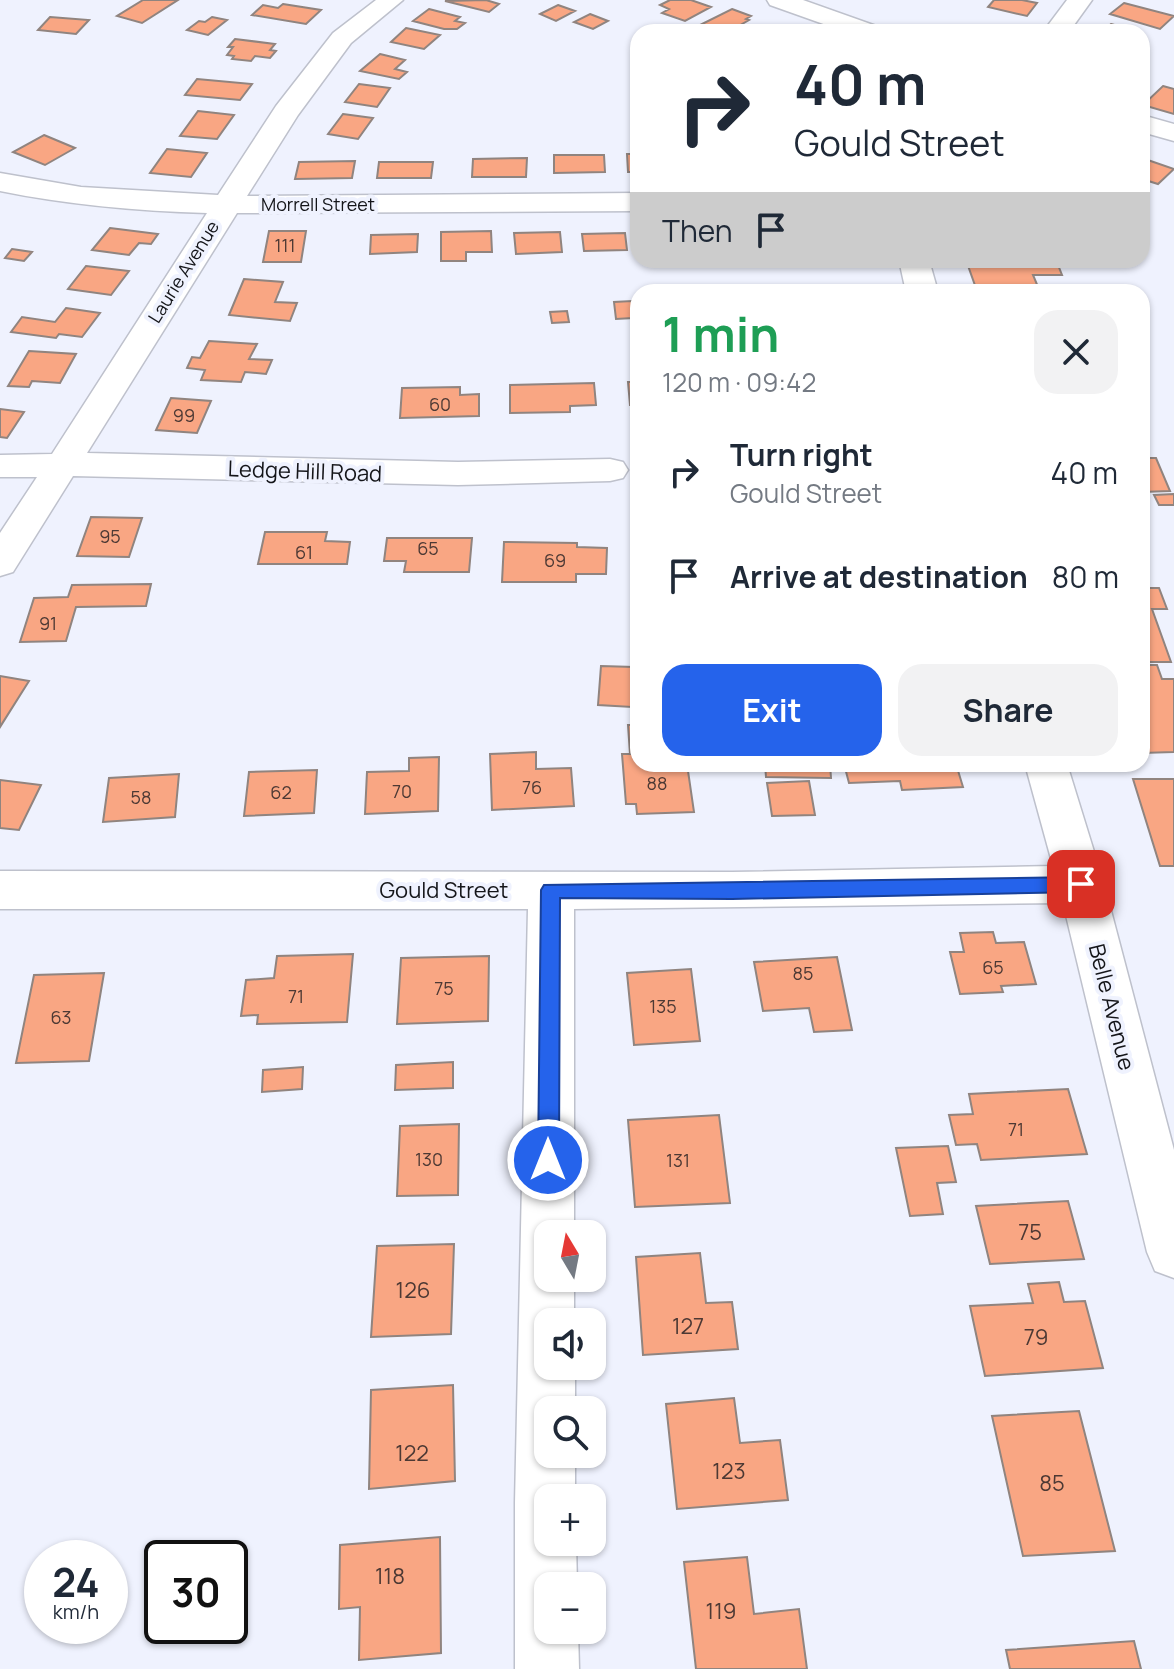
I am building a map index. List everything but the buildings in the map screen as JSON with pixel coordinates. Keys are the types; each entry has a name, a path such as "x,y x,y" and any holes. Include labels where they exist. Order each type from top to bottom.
{"street":[{"name":"Laurie Avenue","path":"0,563 286,112 342,38 391,0"},
{"path":"779,0 843,24"},
{"path":"1062,24 1080,0"},
{"path":"1150,126 1174,133"},
{"name":"Morrell Street","path":"0,182 48,192 108,199 226,205 630,202"},
{"name":"Ledge Hill Road","path":"0,466 64,463 536,475 610,470"},
{"name":"Belle Avenue","path":"1048,772 1081,884 1174,1252"},
{"name":"Gould Street","path":"0,890 732,891 1081,884"},
{"path":"547,1669 545,1503 551,890"}],"route":[{"path":"548,1160 551,890 732,891 1081,884"}]}
